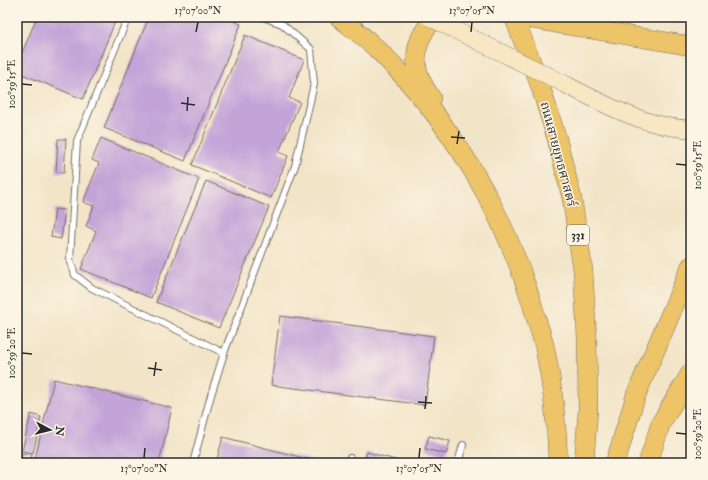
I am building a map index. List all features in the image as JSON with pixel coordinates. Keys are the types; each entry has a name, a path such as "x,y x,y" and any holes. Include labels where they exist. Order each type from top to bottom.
{"main road":[{"path":"339,17 376,48 408,82 442,125 468,162"},
{"path":"429,17 610,106 649,122 691,129"},
{"path":"438,17 423,33 417,50 417,68 422,84 493,206 514,252 529,294 545,348 558,436 558,463"},
{"name":"ถนนสายยุทธศาสตร์","path":"514,17 542,92 557,139 572,199 583,270 587,338 588,410 584,463"},
{"path":"519,17 691,46"},
{"path":"615,463 636,395 691,266"},
{"path":"648,463 661,423 691,374"}],"lane":[{"path":"128,17 77,141 70,259 75,275 92,288 224,353"},
{"path":"193,463 224,353 295,166 314,84 311,49 282,24 263,17"},
{"path":"458,463 463,445"}],"building":[{"path":"37,17 117,17 83,99 17,72 17,65"},
{"path":"149,17 223,17 241,24 185,161 104,128"},
{"path":"245,35 304,60 289,98 300,102 279,152 288,156 271,198 192,165"},
{"path":"101,138 199,179 151,298 81,269 96,231 86,226 94,206 83,202 99,163 92,160"},
{"path":"58,139 66,139 64,173 56,172"},
{"path":"206,181 269,207 219,328 156,302"},
{"path":"55,209 65,210 61,239 51,237"},
{"path":"280,316 434,336 425,405 271,385"},
{"path":"54,379 172,408 159,463 34,463"},
{"path":"31,414 41,417 33,453 22,451"},
{"path":"429,436 450,441 446,454 425,449"},
{"path":"223,437 319,462 319,463 216,463"},
{"path":"367,452 406,463 364,463"},
{"path":"22,453 32,455 30,463 20,463"}]}
